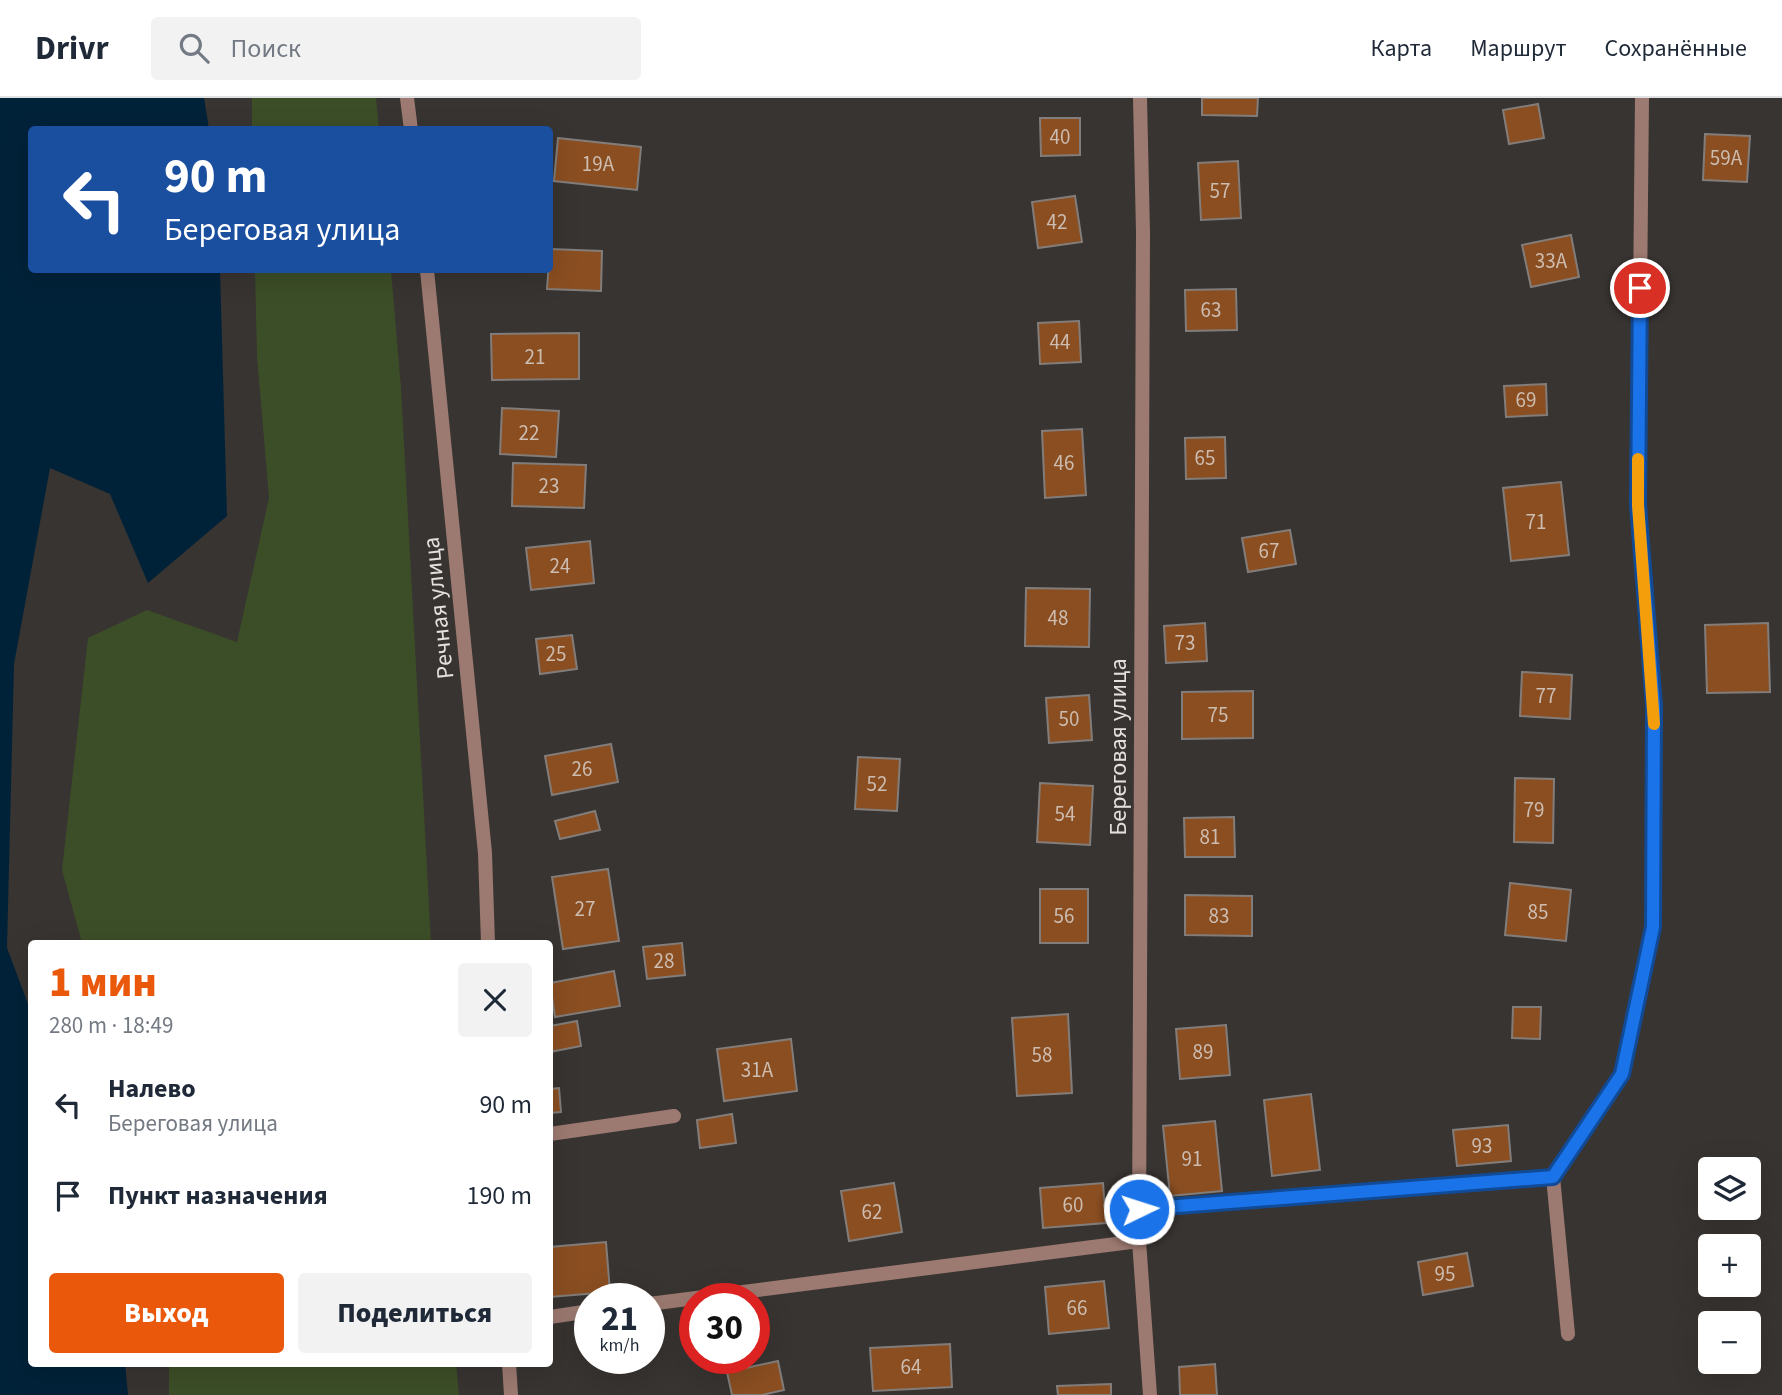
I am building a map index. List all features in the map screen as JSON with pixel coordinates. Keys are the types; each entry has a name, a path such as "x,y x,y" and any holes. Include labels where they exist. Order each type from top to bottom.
{"street":[{"path":"407,98 410,126"},
{"name":"Береговая улица","path":"1140,98 1143,232 1139,1241 1150,1395"},
{"path":"1568,1334 1553,1177 1622,1074 1653,927 1654,706 1638,505 1642,98"},
{"name":"Речная улица","path":"427,273 485,853 488,940"},
{"path":"553,1134 674,1116"},
{"path":"1139,1209 1553,1177"},
{"path":"665,1302 1139,1241"},
{"path":"553,1317 574,1313"},
{"path":"509,1367 511,1395"}],"green space":[{"path":"252,98 376,98 379,126 252,126"},
{"path":"255,273 391,273 401,388 431,940 81,940 62,870 88,638 147,610 237,642 269,498 257,356"},
{"path":"169,1367 456,1367 459,1395 169,1395"}],"water":[{"path":"0,98 204,98 209,126 28,126 28,273 220,273 227,516 148,583 110,494 50,468 14,664 7,948 28,1004 28,1367 125,1367 128,1395 0,1395"}],"building":[{"path":"1202,98 1258,98 1257,116 1202,115"},
{"path":"1538,104 1544,138 1509,144 1503,110"},
{"path":"1040,118 1080,118 1080,155 1041,156"},
{"path":"1705,134 1750,136 1747,182 1703,180"},
{"path":"558,138 641,147 637,190 554,181"},
{"path":"1238,161 1241,218 1201,220 1198,163"},
{"path":"1075,196 1082,242 1038,248 1032,202"},
{"path":"1571,235 1579,277 1531,287 1522,245"},
{"path":"553,249 602,251 601,291 547,289 548,273 553,273"},
{"path":"1236,289 1237,330 1186,331 1185,290"},
{"path":"1079,321 1081,362 1040,364 1038,323"},
{"path":"579,333 579,379 492,380 491,334"},
{"path":"1546,384 1547,415 1506,417 1504,386"},
{"path":"502,408 559,411 556,457 500,454"},
{"path":"1082,429 1086,495 1045,498 1042,431"},
{"path":"1225,437 1226,478 1186,479 1185,438"},
{"path":"513,463 586,465 584,508 512,506"},
{"path":"1561,482 1569,555 1511,561 1503,488"},
{"path":"1290,530 1296,564 1248,572 1242,538"},
{"path":"590,541 594,583 531,590 526,548"},
{"path":"1026,588 1090,589 1089,647 1025,646"},
{"path":"1205,623 1207,661 1166,663 1164,626"},
{"path":"1768,623 1770,692 1707,693 1705,625"},
{"path":"572,635 577,669 540,674 536,639"},
{"path":"1522,672 1572,675 1570,719 1520,716"},
{"path":"1253,691 1253,738 1182,739 1182,692"},
{"path":"1089,695 1092,740 1049,743 1046,698"},
{"path":"611,744 618,782 552,795 545,756"},
{"path":"858,757 900,759 897,811 855,809"},
{"path":"1515,778 1554,779 1553,843 1514,842"},
{"path":"1040,783 1093,786 1090,845 1037,842"},
{"path":"595,811 600,830 560,839 555,821"},
{"path":"1234,817 1235,857 1185,857 1184,818"},
{"path":"608,869 619,941 563,949 552,877"},
{"path":"1510,883 1571,890 1566,941 1505,935"},
{"path":"1040,889 1088,889 1088,943 1040,943"},
{"path":"1185,895 1252,896 1252,936 1185,935"},
{"path":"682,943 685,975 647,979 643,947"},
{"path":"614,971 620,1006 555,1017 553,982"},
{"path":"1513,1007 1541,1007 1540,1039 1512,1038"},
{"path":"1068,1014 1072,1093 1017,1096 1012,1018"},
{"path":"577,1021 581,1046 553,1051 553,1025"},
{"path":"1226,1025 1230,1075 1180,1079 1176,1029"},
{"path":"791,1039 797,1091 724,1101 717,1049"},
{"path":"559,1088 561,1112 553,1113 553,1089"},
{"path":"1311,1094 1320,1170 1272,1176 1264,1100"},
{"path":"732,1114 736,1143 700,1148 697,1120"},
{"path":"1215,1121 1222,1191 1170,1196 1163,1126"},
{"path":"1508,1125 1511,1161 1457,1166 1453,1130"},
{"path":"894,1183 902,1232 849,1241 841,1191"},
{"path":"1103,1183 1106,1223 1043,1228 1040,1188"},
{"path":"606,1242 609,1283 574,1283 574,1295 553,1297 553,1247"},
{"path":"1467,1253 1473,1286 1423,1295 1418,1262"},
{"path":"1104,1281 1109,1328 1049,1334 1045,1287"},
{"path":"950,1344 952,1387 873,1391 870,1348"},
{"path":"778,1361 784,1390 762,1395 732,1395 727,1374 770,1374 770,1363"},
{"path":"1215,1364 1217,1395 1180,1395 1179,1367"},
{"path":"1111,1384 1111,1395 1058,1395 1057,1386"}],"slow traffic":[{"path":"1638,459 1638,505 1654,724"}],"route":[{"path":"1139,1209 1553,1177 1622,1074 1653,927 1654,706 1638,505 1640,288"}]}
